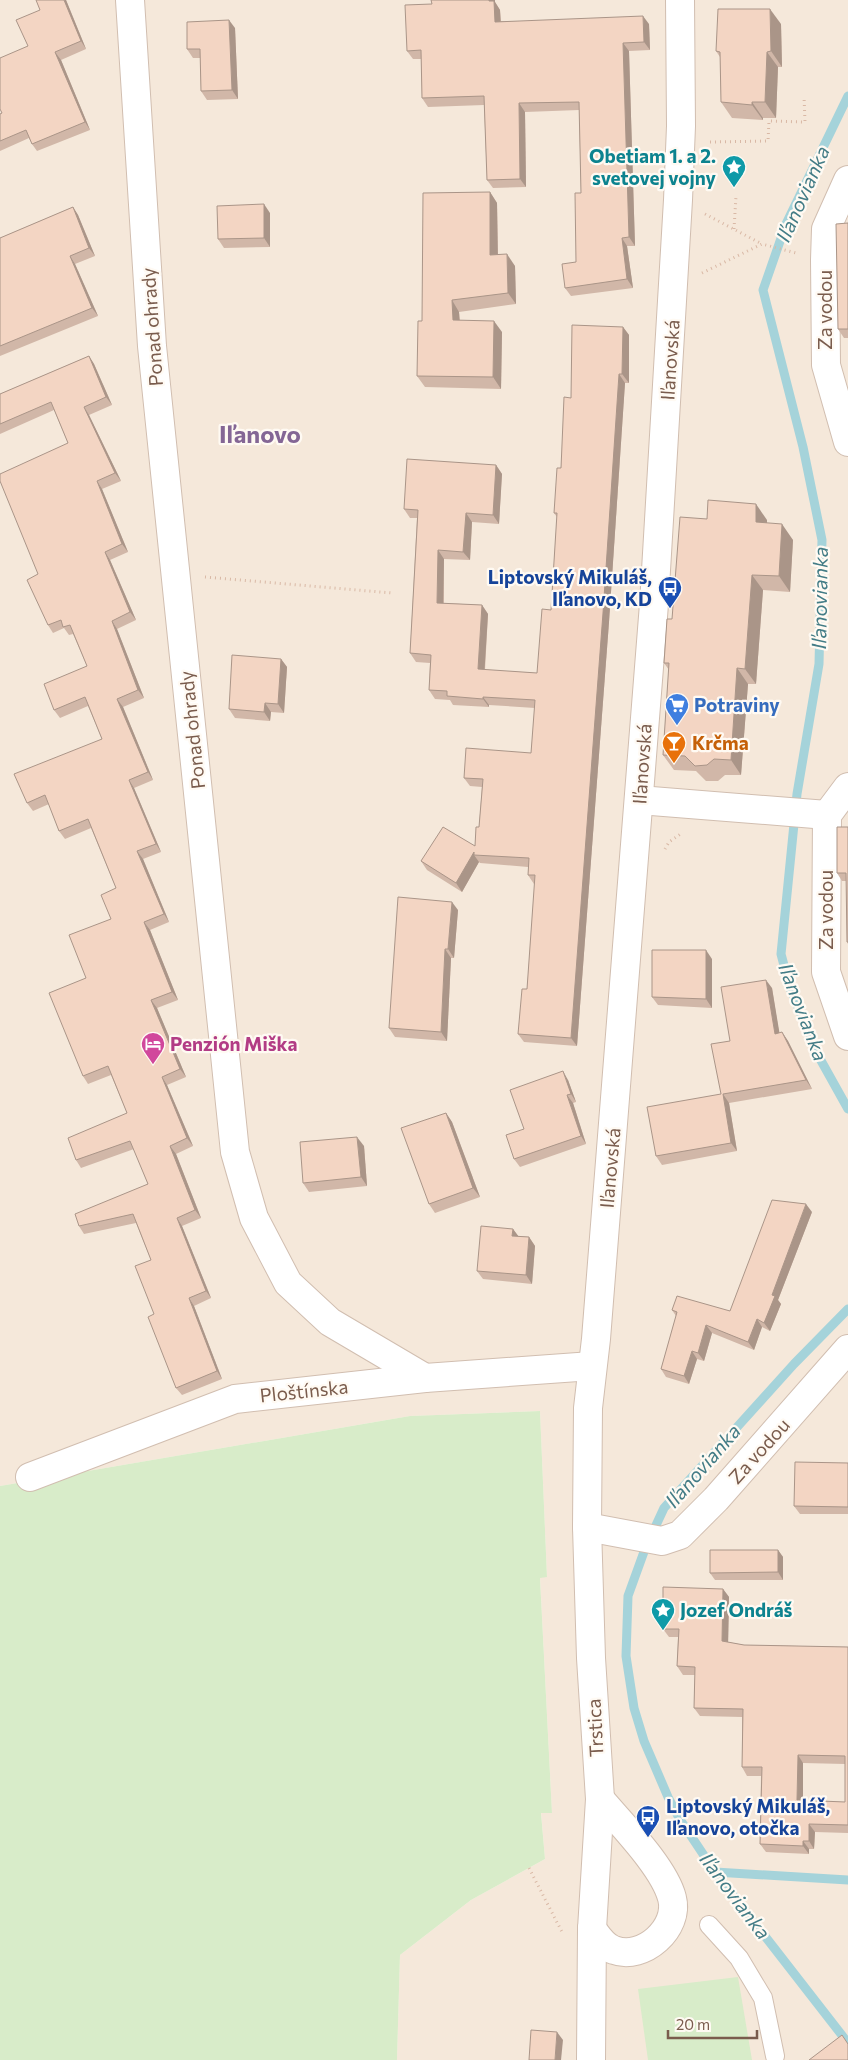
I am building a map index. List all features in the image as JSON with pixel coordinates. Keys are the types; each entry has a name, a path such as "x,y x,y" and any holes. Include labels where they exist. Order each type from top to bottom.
{"street":[{"name":"Ponad ohrady","path":"130,0 152,346 236,1152 254,1218 288,1283 330,1322 424,1378"},
{"name":"Iľanovská","path":"587,1527 588,1408 598,1321 655,595 675,272 681,126 680,0"},
{"name":"Za vodou","path":"848,180 826,229 825,260 826,365 848,442"},
{"path":"639,800 821,814 837,804 848,787"},
{"name":"Za vodou","path":"821,814 826,972 848,1036"},
{"name":"Za vodou","path":"587,1527 662,1540 680,1535 690,1528 848,1349"},
{"name":"Ploštínska","path":"30,1476 235,1399 424,1378 592,1366"},
{"name":"Trstica","path":"587,1527 591,1658 600,1798 592,1929 591,2060"},
{"path":"592,1929 602,1942 612,1950 638,1951 655,1940 664,1930 673,1911 673,1900 667,1885 639,1845 600,1798"}],"lane":[{"path":"709,1925 739,1958 762,1998 775,2056"}],"path":[{"path":"704,142 768,141 768,121 805,122 804,96"},
{"path":"734,229 736,196"},
{"path":"704,223 704,213 764,245 794,253"},
{"path":"702,263 701,273 764,245"},
{"path":"214,578 392,593"},
{"path":"529,1868 546,1896 566,1940"}],"shaded area":[{"path":"0,0 848,0 848,2060 397,2060 400,1955 471,1900 545,1859 541,1812 552,1813 540,1577 547,1577 540,1411 410,1416 0,1486"}],"green space":[{"path":"540,1411 547,1577 540,1578 552,1813 541,1813 545,1859 471,1900 400,1955 397,2060 0,2060 0,1486 410,1416"},
{"path":"738,1977 752,2060 648,2060 638,1989"}],"building":[{"path":"36,0 64,0 81,41 55,52 85,122 32,144 26,130 0,141 0,114 2,113 0,109 0,58 28,46 16,20 40,10"},
{"path":"431,0 494,1 495,22 643,16 644,42 623,43 629,237 622,238 627,279 565,288 562,264 576,262 575,193 581,193 579,102 519,103 520,179 487,180 484,96 422,98 421,50 407,51 405,5 432,4"},
{"path":"718,9 770,9 771,51 767,52 765,102 752,102 752,105 721,102 720,52 716,51"},
{"path":"229,20 232,90 201,91 200,49 187,49 187,22"},
{"path":"490,192 490,255 507,254 508,293 452,300 453,320 494,321 493,377 417,376 418,321 422,321 423,193"},
{"path":"264,204 264,238 218,239 217,206"},
{"path":"73,207 89,248 70,256 92,308 0,346 0,238"},
{"path":"848,223 848,329 838,329 836,224"},
{"path":"572,325 623,327 622,374 619,374 571,1038 518,1034 522,989 527,989 535,875 528,875 529,858 474,855 474,852 456,883 421,861 443,827 475,846 476,827 479,827 483,779 464,778 466,748 531,753 535,700 447,696 447,691 429,690 431,655 410,653 418,510 404,509 407,459 496,465 493,515 466,513 463,552 438,550 437,603 482,605 478,669 537,673 542,609 551,610 557,513 554,513 557,468 561,468 564,397 571,398"},
{"path":"89,356 106,397 84,407 115,473 97,481 122,544 105,552 130,612 112,621 138,690 117,699 148,772 129,780 156,844 137,851 164,914 144,922 172,992 151,1000 180,1069 162,1077 187,1138 170,1146 195,1210 177,1218 206,1291 189,1298 217,1371 176,1388 148,1317 154,1314 135,1266 151,1260 133,1214 79,1226 75,1214 148,1184 130,1141 76,1160 68,1138 127,1113 108,1066 83,1076 49,993 86,978 69,935 111,919 101,895 116,888 88,819 59,831 45,795 27,803 14,774 102,739 85,697 54,710 44,684 87,666 70,625 63,627 61,620 48,625 27,580 38,574 0,481 0,474 68,443 51,402 0,424 0,394"},
{"path":"708,500 756,504 756,522 782,524 779,576 752,575 745,669 737,668 731,760 714,759 707,765 695,766 685,756 663,755 669,663 664,663 667,619 672,619 680,517 707,519"},
{"path":"232,655 281,659 278,704 265,703 264,712 229,709"},
{"path":"837,827 848,827 848,942 846,873 837,873"},
{"path":"398,897 452,902 448,949 445,949 441,1032 389,1028"},
{"path":"652,950 706,950 706,999 652,997"},
{"path":"766,980 775,1034 782,1032 806,1080 723,1094 731,1143 656,1156 647,1107 721,1094 711,1044 730,1041 721,987"},
{"path":"563,1071 571,1094 567,1095 581,1136 514,1159 506,1135 524,1129 510,1090"},
{"path":"446,1113 473,1188 429,1204 401,1128"},
{"path":"357,1137 361,1177 303,1183 300,1142"},
{"path":"772,1200 806,1204 772,1295 775,1296 764,1323 757,1319 748,1342 706,1325 698,1353 692,1351 684,1376 661,1369 677,1312 672,1310 677,1296 730,1311"},
{"path":"481,1226 513,1229 512,1236 529,1237 526,1275 477,1271"},
{"path":"795,1462 848,1463 848,1507 794,1506"},
{"path":"710,1550 778,1550 778,1572 710,1573"},
{"path":"663,1587 723,1589 722,1641 744,1645 848,1647 848,1825 809,1824 809,1841 803,1841 803,1846 760,1844 762,1767 742,1767 743,1709 694,1708 695,1667 677,1666 679,1629 663,1629","holes":["798,1755 845,1756 845,1802 797,1800"]},
{"path":"531,2030 557,2032 555,2060 529,2060"},
{"path":"842,2035 848,2044 848,2060 809,2060"}],"waterway":[{"name":"Iľanovianka","path":"848,96 786,224 763,290 803,447 822,540 819,664 797,794 781,954 790,988 819,1057 848,1109"},
{"name":"Iľanovianka","path":"848,1309 794,1364 664,1508 645,1549 628,1596 626,1656 634,1708 644,1741 679,1818 715,1872 848,2043"},
{"path":"715,1872 848,1880"}],"place":[{"name":"Obetiam 1. a 2. svetovej vojny","path":"734,188"},
{"name":"Liptovský Mikuláš, Iľanovo, KD","path":"670,609"},
{"name":"Potraviny","path":"677,726"},
{"name":"Krčma","path":"674,764"},
{"name":"Penzión Miška","path":"153,1065"},
{"name":"Jozef Ondráš","path":"663,1631"},
{"name":"Liptovský Mikuláš, Iľanovo, otočka","path":"648,1838"}],"district":[{"name":"Iľanovo","path":"260,435"}]}
